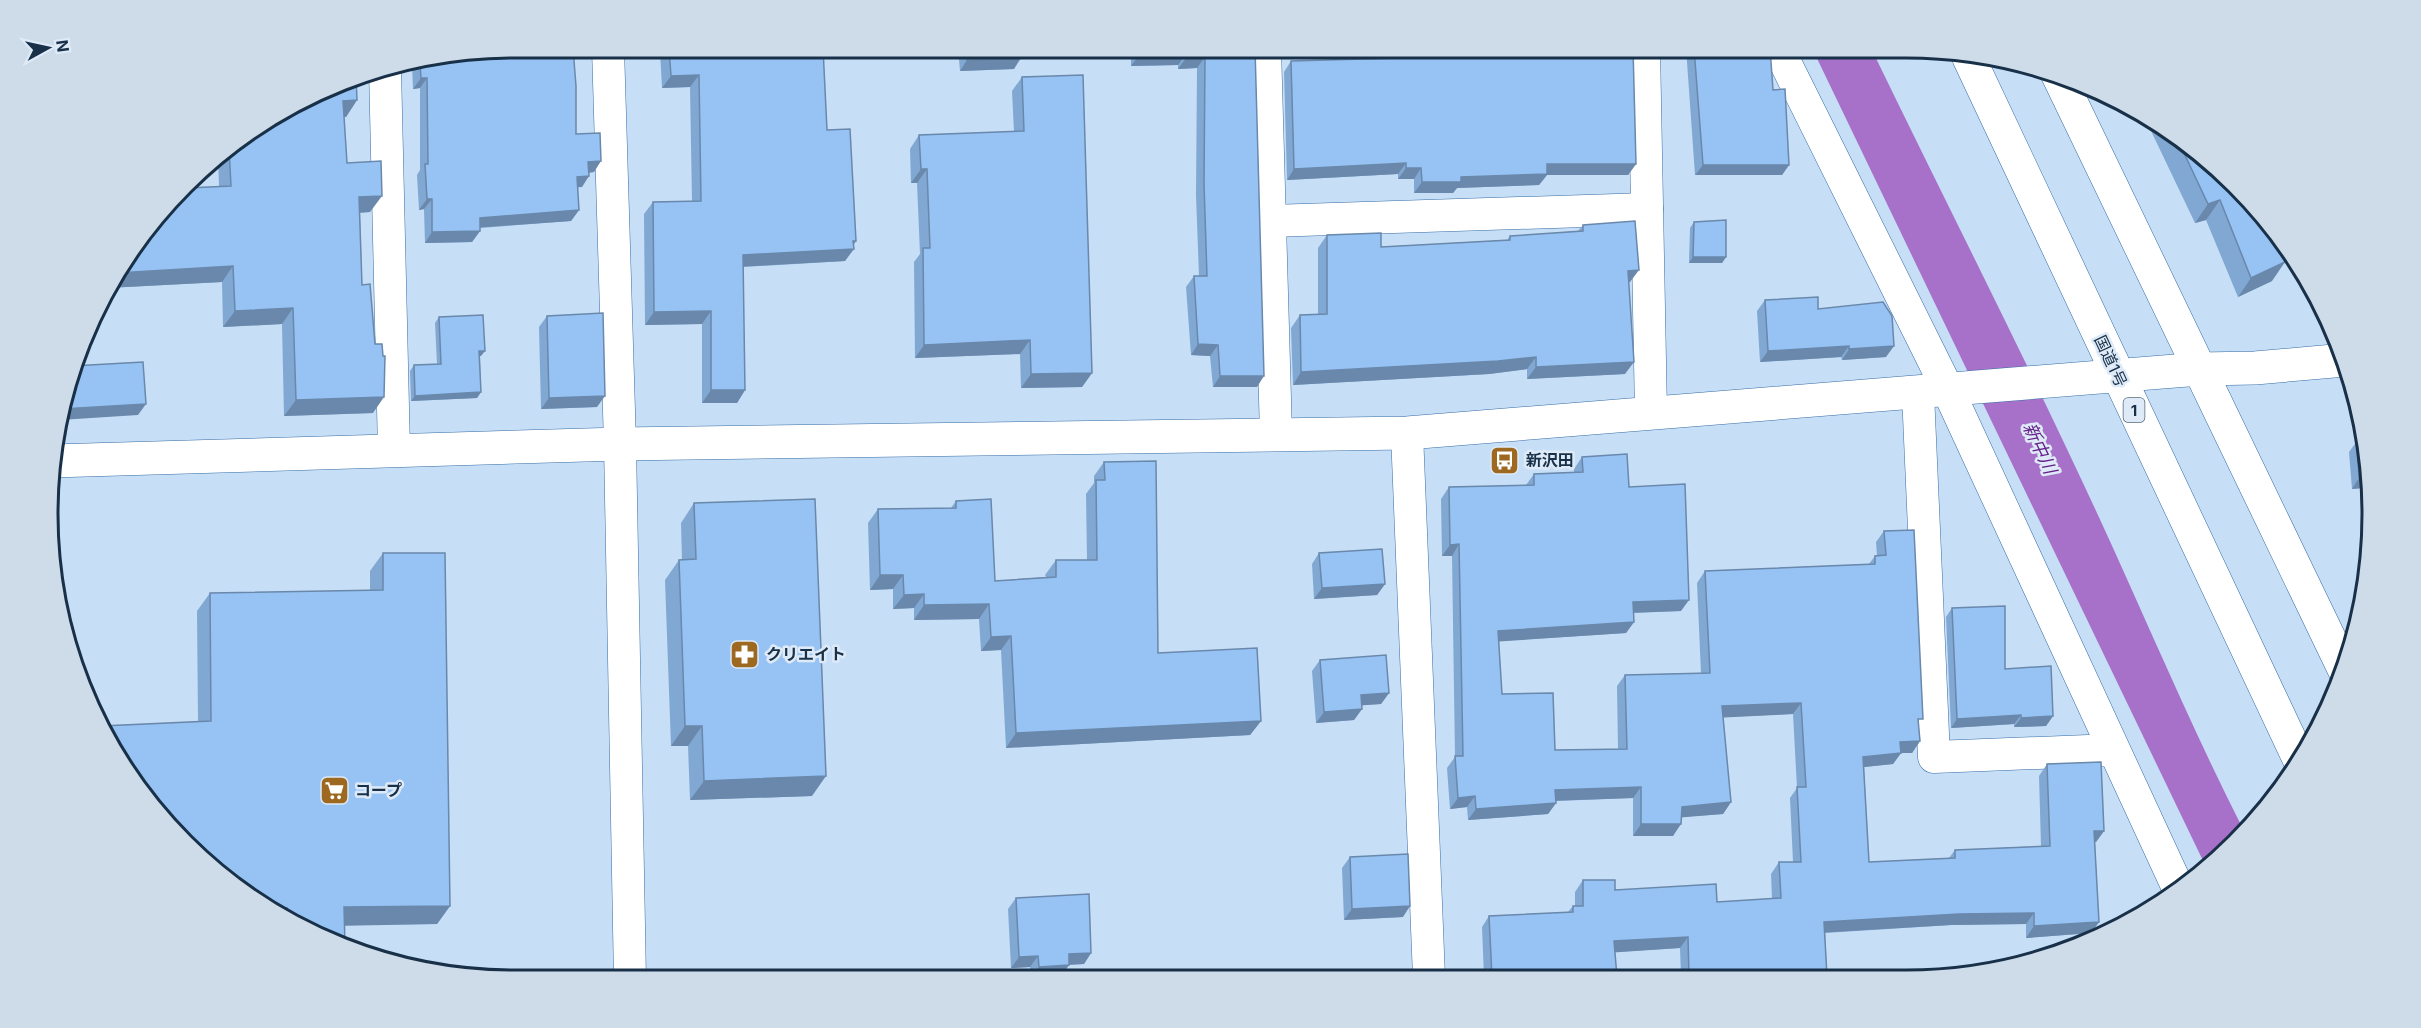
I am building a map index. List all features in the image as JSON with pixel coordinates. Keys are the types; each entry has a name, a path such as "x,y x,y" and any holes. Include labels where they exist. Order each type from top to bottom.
{"main road":[{"name":"国道1号","path":"1971,63 2295,752"},
{"path":"2064,87 2339,658"},
{"path":"62,460 620,444 1407,433 2200,369 2255,368 2335,361"}],"street":[{"path":"608,58 620,444 630,970"},
{"path":"1265,58 1276,434"},
{"path":"1644,58 1651,414"},
{"path":"1783,58 1933,391 2113,750 2175,882"},
{"path":"385,77 394,450"},
{"path":"1270,221 1647,209"},
{"path":"1933,391 1934,757 2113,750"},
{"path":"1407,433 1429,970"}],"water":[{"name":"新中川","path":"1817,58 1876,58 2042,396 2240,823 2203,860"}],"building":[{"path":"574,58 576,134 600,133 601,161 588,162 589,176 577,177 579,210 480,218 480,231 432,232 432,199 427,199 425,164 428,164 427,78 421,78 420,68 455,62 484,59"},
{"path":"670,58 823,58 827,130 850,129 856,241 853,241 854,249 743,255 745,390 711,390 711,311 654,312 653,202 701,201 699,75 671,76"},
{"path":"967,58 1021,58 967,60"},
{"path":"1205,58 1255,58 1264,376 1220,376 1218,345 1198,344 1194,276 1207,276 1204,184"},
{"path":"1400,58 1633,58 1636,164 1547,164 1547,174 1461,177 1461,182 1422,182 1421,168 1406,168 1406,163 1294,169 1291,61"},
{"path":"1695,58 1771,58 1773,90 1785,89 1789,165 1703,165"},
{"path":"1083,75 1092,373 1031,374 1030,340 924,345 923,248 930,248 927,169 921,169 919,135 1024,131 1022,77"},
{"path":"356,87 357,100 343,101 347,163 381,161 382,196 359,197 362,285 370,284 375,344 382,344 383,356 385,356 384,397 296,400 293,308 235,311 233,266 128,272 153,237 197,188 231,186 230,159 237,153 261,135 313,105"},
{"path":"2184,153 2229,192 2268,237 2285,262 2251,278 2220,200 2208,204"},
{"path":"1726,220 1726,257 1693,257 1694,222"},
{"path":"1635,221 1639,270 1628,271 1634,362 1536,367 1536,357 1301,372 1300,315 1327,314 1327,235 1381,233 1381,247 1510,240 1510,236 1583,231 1583,225"},
{"path":"1818,297 1818,309 1883,302 1892,316 1894,346 1768,351 1765,300"},
{"path":"603,313 605,396 549,398 547,316"},
{"path":"483,315 485,351 479,351 481,392 415,396 414,365 441,364 439,317"},
{"path":"143,362 146,404 71,408 84,365"},
{"path":"2357,444 2361,478 2359,478"},
{"path":"1627,454 1629,487 1685,484 1689,600 1633,602 1634,622 1498,631 1502,694 1553,693 1555,750 1627,749 1625,675 1710,673 1705,571 1875,564 1875,556 1886,555 1884,531 1914,530 1923,719 1918,719 1920,741 1900,742 1901,753 1863,757 1869,862 1955,858 1955,850 2050,846 2047,764 2101,762 2104,831 2094,831 2099,922 2034,926 2034,913 1959,914 1824,922 1827,970 1689,970 1688,937 1614,941 1616,970 1492,970 1489,916 1573,912 1573,906 1583,906 1583,880 1615,880 1615,890 1716,884 1717,902 1781,898 1779,862 1801,862 1797,787 1806,787 1801,703 1722,706 1731,802 1682,807 1681,824 1641,824 1641,787 1555,790 1556,803 1476,809 1475,796 1458,798 1455,756 1463,756 1459,544 1450,545 1449,487 1534,485 1534,474 1583,472 1582,457"},
{"path":"1156,461 1158,653 1257,648 1261,721 1016,733 1011,636 991,637 989,604 924,605 924,594 904,595 903,575 880,575 878,509 956,508 956,501 991,499 995,581 1056,577 1056,560 1097,560 1096,480 1105,480 1104,462"},
{"path":"815,499 826,776 704,781 702,726 685,726 679,560 696,559 694,503"},
{"path":"1382,549 1385,584 1322,588 1319,553"},
{"path":"383,553 445,553 450,906 344,907 345,937 313,923 261,893 214,856 192,836 153,791 135,767 111,726 211,721 210,593 383,590"},
{"path":"2005,606 2005,669 2051,666 2053,716 2021,718 2021,715 1957,719 1952,608"},
{"path":"1386,655 1389,693 1361,695 1362,709 1324,712 1320,660"},
{"path":"1408,854 1410,906 1352,909 1350,857"},
{"path":"1089,894 1091,953 1069,954 1069,965 1039,967 1038,956 1019,957 1016,898"}],"place":[{"name":"新沢田","path":"1505,460"},
{"name":"クリエイト","path":"745,654"},
{"name":"コープ","path":"334,790"}]}
